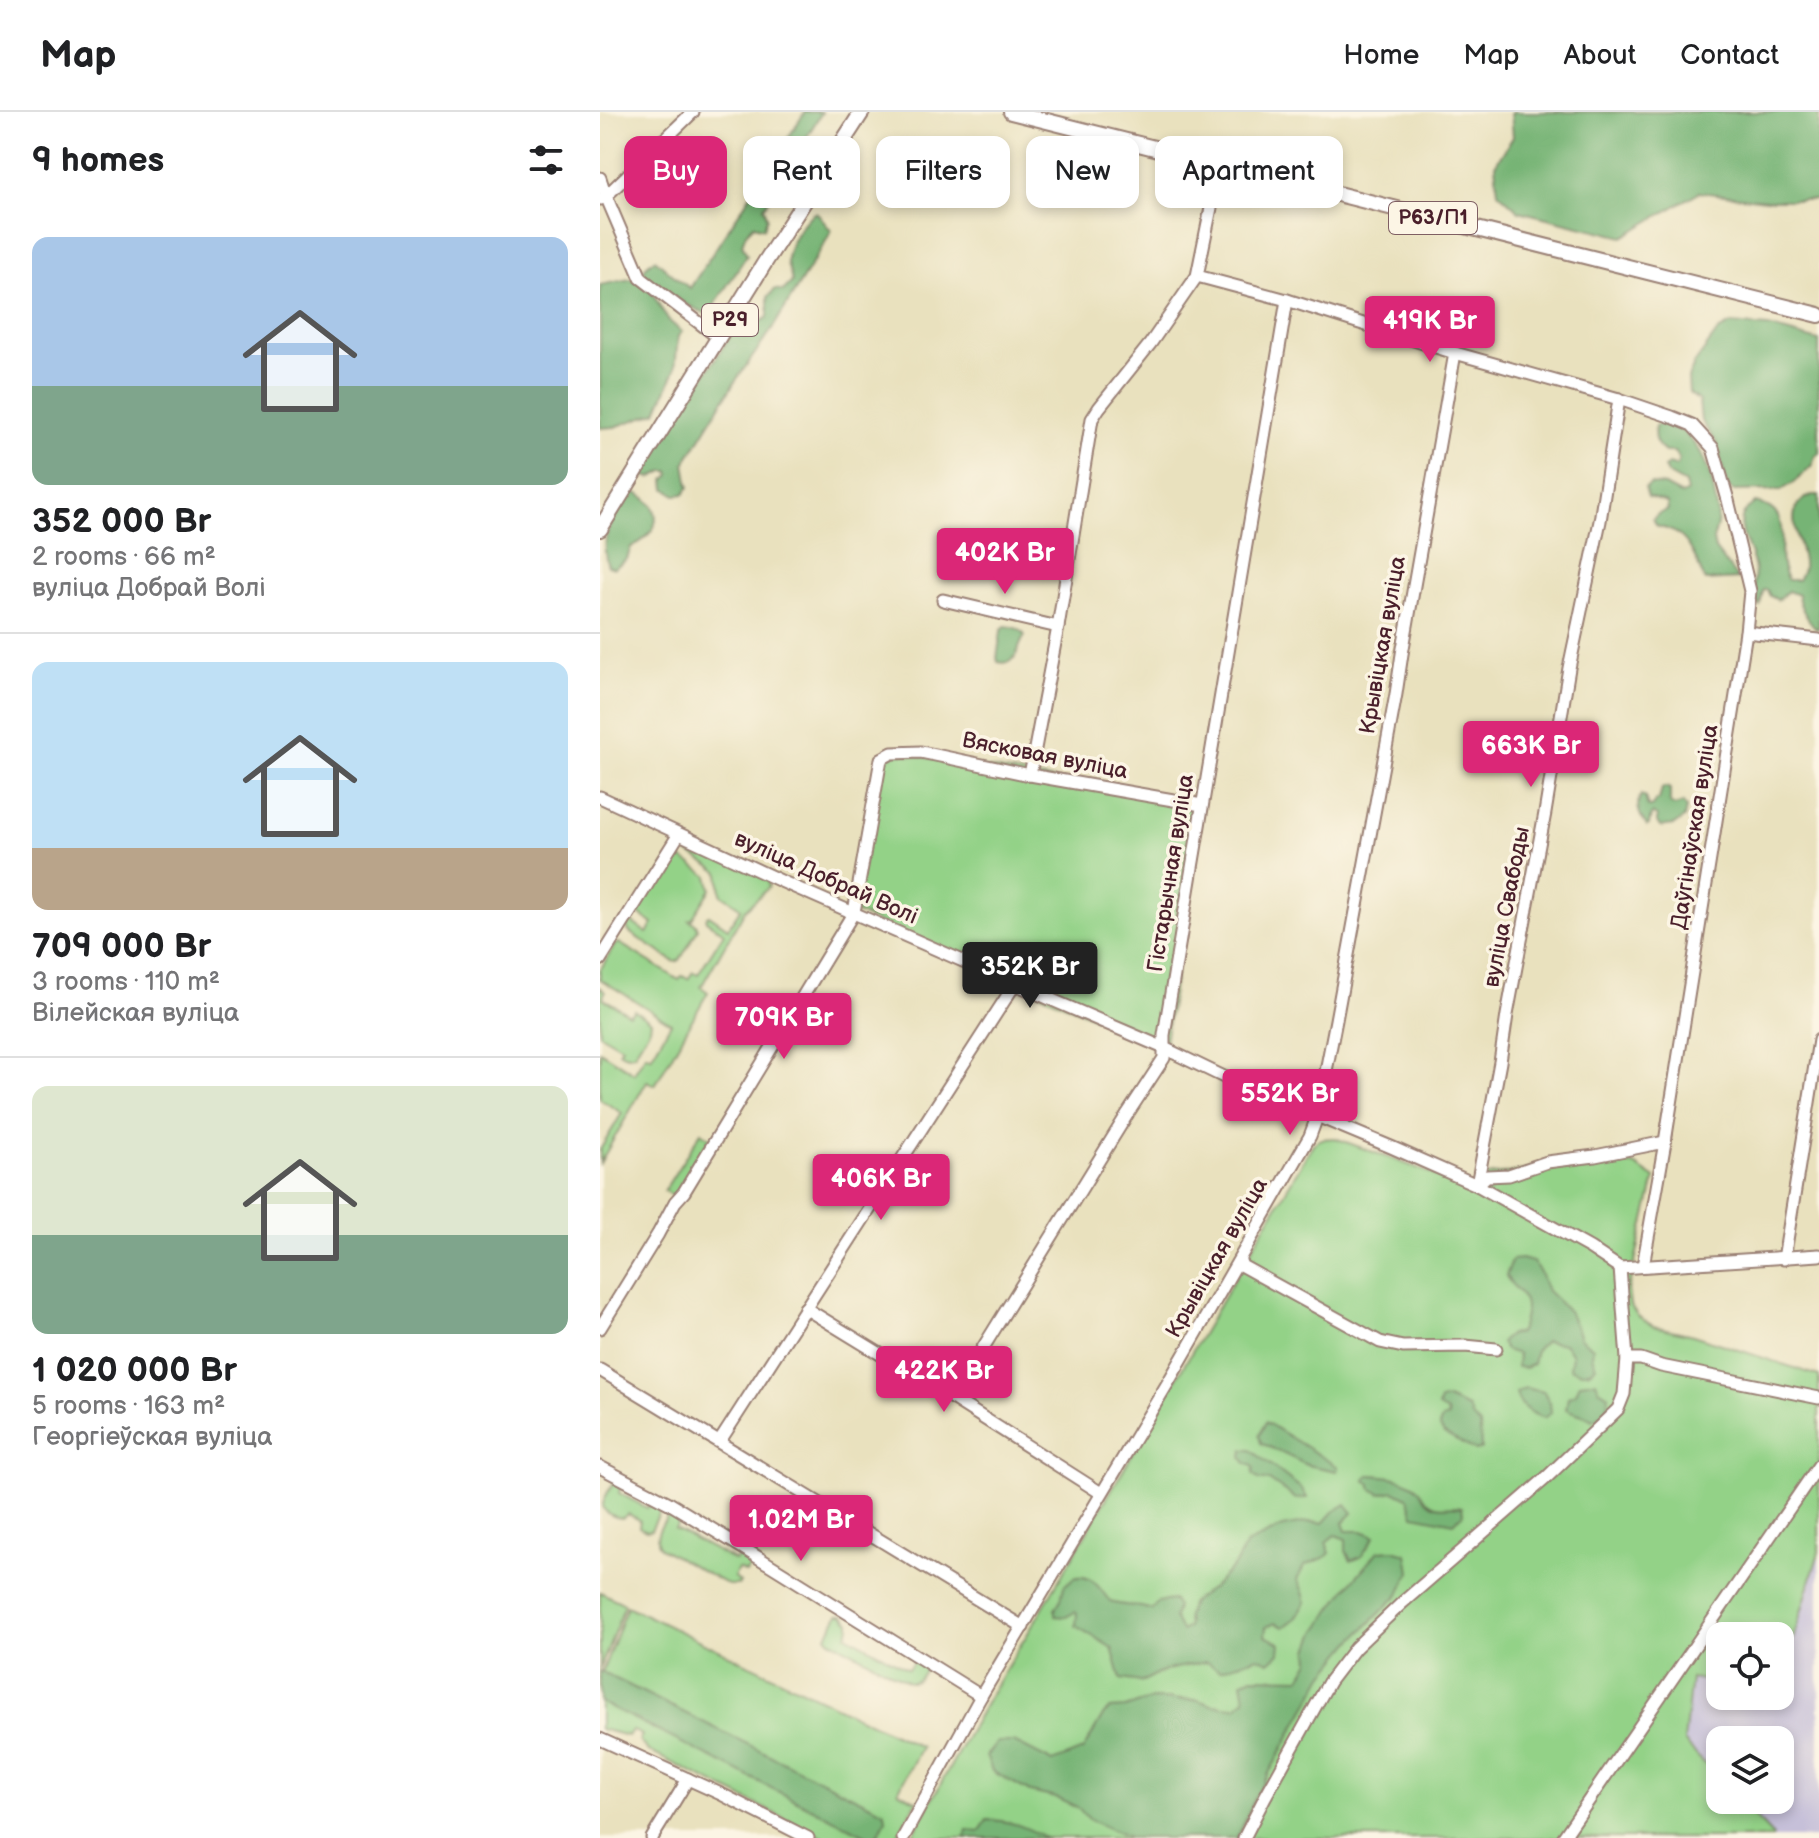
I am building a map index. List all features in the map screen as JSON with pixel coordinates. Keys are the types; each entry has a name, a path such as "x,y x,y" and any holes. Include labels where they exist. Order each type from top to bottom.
{"main road":[{"name":"Р29","path":"600,529 862,112"},
{"name":"Р63/П1","path":"1011,112 1155,148"},
{"name":"Р63/П1","path":"1343,195 1819,315"}],"street":[{"path":"603,198 693,112"},
{"path":"600,178 603,198 641,278 719,338"},
{"path":"1030,775 1092,419 1197,276 1211,208"},
{"name":"Даўгінаўская вуліца","path":"1197,276 1619,399 1692,425 1713,448 1750,591 1746,632 1643,1266"},
{"name":"Гістарычная вуліца","path":"952,1398 1164,1058 1164,1035 1287,300"},
{"name":"Крывіцкая вуліца","path":"903,1838 981,1696 1240,1261 1310,1136 1317,1117 1390,725 1455,353"},
{"name":"вуліца Свабоды","path":"1477,1185 1569,668 1600,521 1619,399"},
{"path":"943,600 1058,627"},
{"path":"1746,632 1819,640"},
{"name":"Вясковая вуліца","path":"854,912 881,759 892,753 921,752 1202,805"},
{"name":"вуліца Добрай Волі","path":"600,797 1226,1078 1477,1185 1620,1268"},
{"path":"600,960 679,834"},
{"path":"600,1328 854,912"},
{"path":"720,1441 1015,984"},
{"path":"1784,1259 1819,1040"},
{"path":"1477,1185 1487,1176 1509,1175 1547,1162 1665,1142"},
{"path":"1244,1838 1329,1682 1355,1648 1400,1604 1546,1478 1618,1409 1624,1394 1627,1359 1620,1268 1819,1255"},
{"path":"1240,1261 1242,1266 1380,1342 1403,1347 1496,1349"},
{"path":"805,1308 1101,1493"},
{"path":"1627,1359 1641,1359 1661,1366 1819,1398"},
{"path":"600,1370 1023,1627"},
{"path":"1563,1838 1819,1465"},
{"path":"600,1467 669,1503 981,1696"},
{"path":"600,1739 808,1838"},
{"path":"652,1838 688,1779"}],"shaded area":[{"path":"1819,1552 1819,1838 1772,1838 1752,1814 1794,1814 1794,1726 1706,1726 1706,1765 1684,1742 1691,1678 1706,1681 1706,1710 1794,1710 1794,1636"}],"green space":[{"path":"805,112 822,112 807,136 789,136"},
{"path":"1511,112 1819,112 1819,200 1766,200 1699,192 1623,237 1519,211 1498,192 1495,165 1513,137"},
{"path":"743,207 764,208 767,217 764,228 754,225 746,233 742,244 747,255 708,315 653,285 644,271 655,259 690,288"},
{"path":"816,212 831,230 830,234 685,463 689,487 684,494 676,495 666,489 665,480 670,475 669,471 651,478 645,476 645,469 737,325 745,318 752,317 760,322 768,317 768,297 775,289 783,291 792,282 787,262 789,249 801,226"},
{"path":"630,279 649,289 668,320 682,332 678,336 675,370 657,412 615,427 600,428 600,285"},
{"path":"1731,324 1768,327 1819,341 1819,453 1796,481 1782,490 1733,491 1727,486 1716,442 1701,421 1699,401 1689,393 1688,378 1694,364 1718,331"},
{"path":"1661,423 1684,432 1700,451 1711,477 1718,513 1713,540 1715,549 1738,579 1705,581 1682,537 1657,526 1653,519 1668,510 1667,503 1648,497 1645,488 1651,484 1665,486 1682,495 1687,492 1685,484 1669,475 1664,468 1668,464 1677,466 1679,459 1674,452 1665,452 1656,441 1655,426"},
{"path":"634,492 651,504 656,520 649,535 631,547 627,559 614,568 608,566 606,538 623,503"},
{"path":"1812,495 1819,495 1817,629 1804,613 1798,595 1788,591 1778,600 1763,590 1760,606 1754,603 1754,565 1741,524 1742,517 1755,503 1769,507 1781,524 1783,569 1788,580 1798,580 1803,570 1803,559 1794,519 1801,502"},
{"path":"1005,626 1014,627 1025,636 1013,659 1005,663 998,662 997,658 1001,631"},
{"path":"900,753 1202,805 1164,1048 854,912 881,759"},
{"path":"1662,788 1670,789 1670,803 1675,806 1683,803 1686,808 1684,818 1674,825 1660,827 1657,816 1653,814 1647,826 1639,811 1641,795 1651,807 1659,800"},
{"path":"682,840 768,879 769,887 745,910 701,987 708,992 655,1085 647,1081 600,1163 600,1150 622,1113 600,1099 600,1051 634,1073 646,1054 651,1057 671,1023 600,979 600,970 619,943 679,980 682,976 688,979 693,972 698,974 724,933 706,921 707,916 728,928 741,908 721,894 719,872 681,848"},
{"path":"680,857 708,876 711,889 689,920 698,929 676,962 629,932 627,927 630,921 647,933 653,924 636,912 669,859"},
{"path":"600,987 605,991 603,998 629,1014 634,1010 651,1021 634,1054 619,1052 622,1047 600,1034"},
{"path":"701,1132 710,1138 674,1197 664,1191"},
{"path":"1335,1138 1467,1189 1490,1194 1477,1185 1487,1176 1613,1158 1636,1166 1655,1179 1628,1290 1630,1305 1638,1316 1653,1326 1693,1335 1819,1376 1819,1552 1794,1636 1794,1622 1706,1622 1706,1681 1691,1678 1684,1742 1706,1765 1706,1814 1752,1814 1772,1838 911,1838 988,1698 1313,1144 1321,1139"},
{"path":"1512,1260 1533,1262 1547,1291 1568,1311 1580,1338 1593,1348 1596,1366 1590,1371 1570,1368 1572,1355 1565,1344 1545,1341 1536,1350 1533,1364 1525,1368 1517,1367 1518,1354 1505,1350 1501,1342 1509,1335 1519,1333 1524,1318 1522,1297 1506,1276"},
{"path":"1596,1381 1599,1389 1609,1395 1600,1416 1592,1420 1566,1409 1568,1397 1576,1393 1580,1383"},
{"path":"1525,1388 1544,1392 1551,1413 1544,1418 1522,1406 1516,1393"},
{"path":"1447,1399 1468,1408 1472,1418 1480,1425 1481,1449 1476,1451 1444,1434 1439,1426 1442,1419 1448,1417 1447,1412 1438,1407 1440,1401"},
{"path":"1266,1422 1338,1467 1337,1471 1307,1465 1261,1443 1259,1436"},
{"path":"1243,1450 1251,1450 1302,1489 1307,1498 1296,1499 1269,1480 1260,1480 1253,1474 1254,1467 1242,1457"},
{"path":"1369,1475 1408,1482 1433,1505 1462,1507 1463,1514 1454,1523 1414,1515 1408,1498 1394,1491 1380,1494 1365,1480"},
{"path":"618,1481 621,1483 619,1493 647,1508 654,1501 661,1506 651,1530 639,1527 640,1520 628,1514 622,1518 616,1517 602,1507 610,1488"},
{"path":"1346,1504 1353,1513 1343,1523 1346,1531 1362,1531 1375,1536 1361,1557 1351,1561 1346,1551 1346,1539 1335,1535 1326,1542 1330,1553 1326,1557 1304,1566 1297,1580 1306,1602 1297,1617 1284,1627 1275,1623 1266,1627 1265,1636 1280,1643 1279,1653 1269,1662 1258,1657 1220,1670 1206,1662 1166,1670 1141,1682 1121,1679 1112,1648 1076,1626 1075,1612 1066,1617 1055,1616 1064,1586 1080,1577 1091,1580 1115,1604 1152,1610 1158,1602 1173,1600 1177,1607 1174,1618 1181,1631 1188,1627 1187,1617 1192,1602 1235,1565 1246,1544 1283,1527 1323,1523"},
{"path":"671,1513 679,1517 675,1529 735,1561 741,1553 750,1560 746,1573 738,1569 734,1577 740,1583 738,1585 728,1585 660,1548 657,1534"},
{"path":"1393,1550 1407,1554 1410,1572 1399,1594 1352,1641 1324,1675 1255,1798 1237,1838 1130,1838 1090,1820 1079,1809 1056,1798 1030,1792 992,1771 986,1756 997,1742 1014,1742 1053,1762 1083,1750 1110,1709 1125,1708 1152,1699 1198,1700 1236,1707 1245,1699 1242,1682 1252,1677 1300,1678 1310,1661 1309,1650 1316,1632 1346,1589 1378,1551"},
{"path":"600,1592 625,1604 600,1669"},
{"path":"627,1606 921,1747 898,1791 917,1801 896,1838 824,1838 648,1751 639,1741 642,1735 632,1730 628,1736 600,1729 600,1678"},
{"path":"838,1615 843,1615 850,1622 847,1635 908,1669 914,1660 923,1666 920,1677 915,1682 909,1682 830,1640 827,1636"},
{"path":"600,1671 885,1812 886,1820 878,1835 870,1837 863,1834 600,1702"},
{"path":"987,1820 1018,1825 1046,1838 965,1838 967,1830 979,1832"}]}
